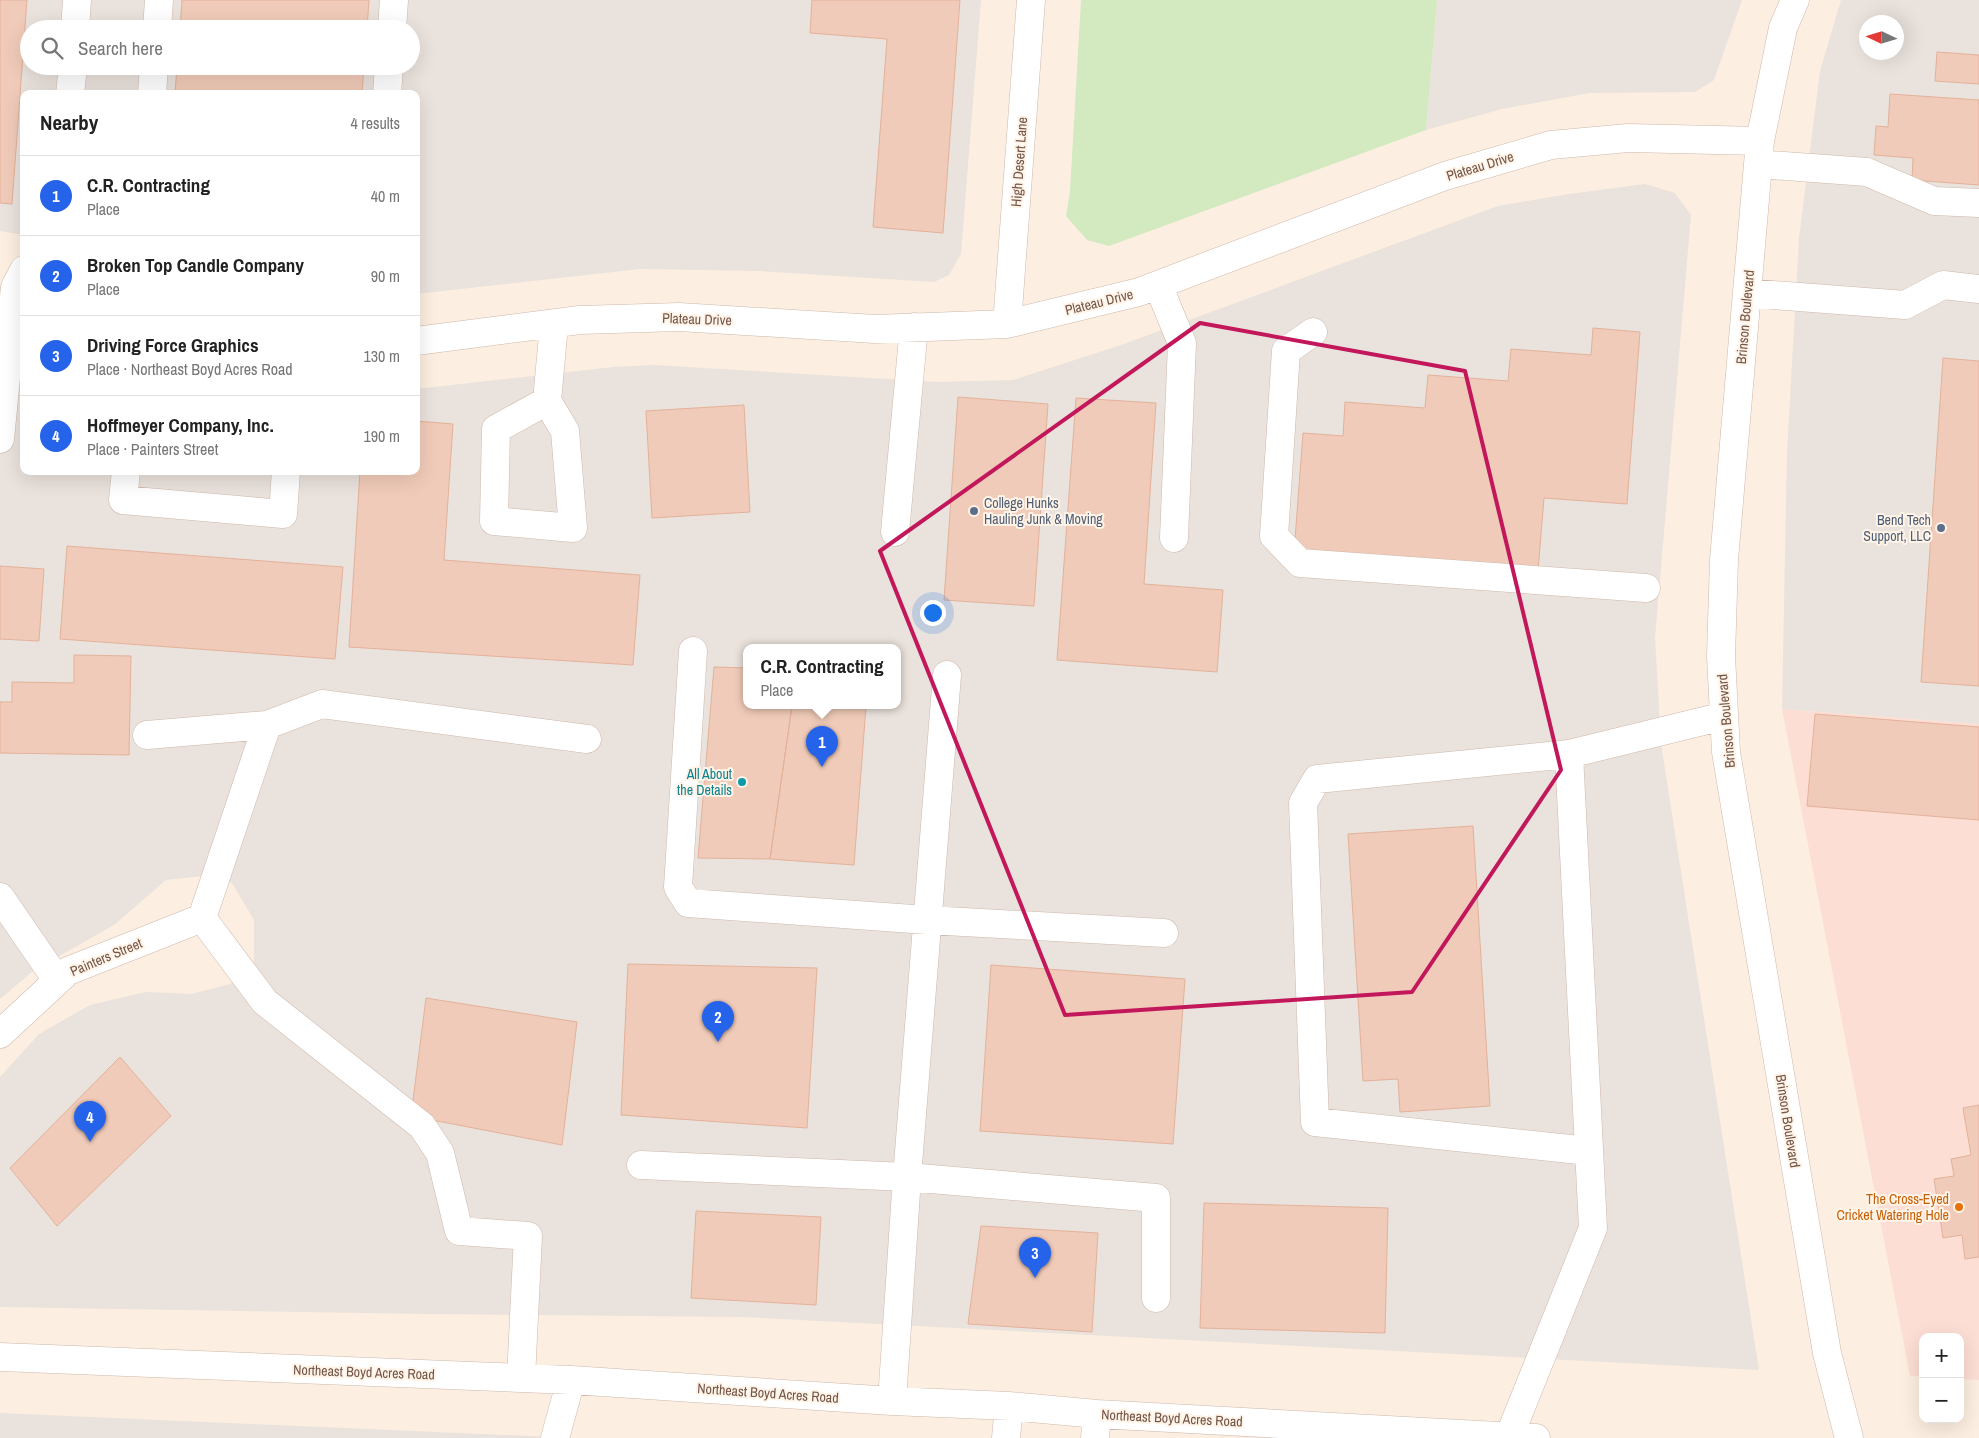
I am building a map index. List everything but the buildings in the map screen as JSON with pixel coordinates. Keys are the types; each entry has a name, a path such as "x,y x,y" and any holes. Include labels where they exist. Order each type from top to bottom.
{"street":[{"path":"76,20 78,0"},
{"path":"158,20 159,0"},
{"path":"393,20 394,0"},
{"name":"High Desert Lane","path":"1007,324 1031,0"},
{"name":"Brinson Boulevard","path":"1795,0 1783,28 1759,152 1724,560 1721,656 1726,752 1827,1353 1850,1438"},
{"path":"70,90 71,75"},
{"path":"152,90 153,75"},
{"path":"387,90 388,75"},
{"name":"Plateau Drive","path":"420,341 580,320 678,317 875,329 1007,324 1139,292 1445,176 1551,145 1628,138 1759,152 1868,172 1934,201 1979,203"},
{"path":"0,439 16,282"},
{"path":"1158,285 1182,344 1174,538"},
{"path":"1747,293 1905,305 1942,285 1979,288"},
{"path":"547,401 496,429 494,521 572,528 565,430 547,401 554,324"},
{"path":"896,532 914,327"},
{"path":"1313,332 1286,351 1274,536 1300,564 1646,588"},
{"path":"126,475 123,500 283,514 286,475"},
{"path":"693,651 678,887 688,904 1164,933"},
{"path":"892,1401 907,1177 947,675"},
{"path":"147,735 267,726 322,704 587,739"},
{"path":"1589,1152 1315,1122 1303,803 1318,779 1569,754 1724,716"},
{"path":"267,726 202,918 265,1002 422,1126 440,1153 458,1231 528,1236 521,1378"},
{"path":"1509,1437 1593,1228 1569,754"},
{"path":"0,896 58,980"},
{"name":"Painters Street","path":"0,1034 68,971 202,918"},
{"path":"641,1165 907,1177 1156,1198 1156,1298"},
{"name":"Northeast Boyd Acres Road","path":"0,1356 571,1380 892,1401 1009,1406 1096,1426 1536,1438"},
{"path":"555,1438 571,1380"},
{"path":"1006,1438 1009,1406"}],"highlighted area":[{"path":"1200,323 1465,371 1561,770 1412,992 1065,1015 880,551"}],"shaded area":[{"path":"0,0 981,0 961,254 949,275 934,282 759,271 640,269 420,294 420,90 20,90 20,234 0,231"},
{"path":"1437,0 1742,0 1714,80 1695,92 1589,93 1502,109 1426,130"},
{"path":"1841,0 1979,0 1979,724 1782,709 1787,452 1799,238 1820,71"},
{"path":"1645,184 1675,193 1691,215 1655,638 1661,744 1759,1370 743,1317 0,1307 0,1077 39,1034 90,1005 146,992 191,994 230,984 254,963 254,920 232,883 204,876 166,880 114,925 33,971 0,999 0,334 20,338 20,475 420,475 420,389 613,367 654,365 937,382 1013,380 1124,344 1498,206"},
{"path":"1782,709 1979,724 1979,1380 1964,1379 1964,1333 1919,1333 1919,1376 1910,1376"},
{"path":"0,1413 575,1438 0,1438"}],"green space":[{"path":"1081,0 1437,0 1426,130 1109,246 1087,240 1066,216 1070,191"}],"place":[{"name":"College Hunks Hauling Junk & Moving","path":"974,511"},
{"name":"Bend Tech Support, LLC","path":"1941,528"},
{"name":"C.R. Contracting","path":"822,767"},
{"name":"All About the Details","path":"742,782"},
{"name":"Broken Top Candle Company","path":"718,1042"},
{"name":"Hoffmeyer Company, Inc.","path":"90,1142"},
{"name":"The Cross-Eyed Cricket Watering Hole","path":"1959,1207"},
{"name":"Driving Force Graphics","path":"1035,1278"}]}
